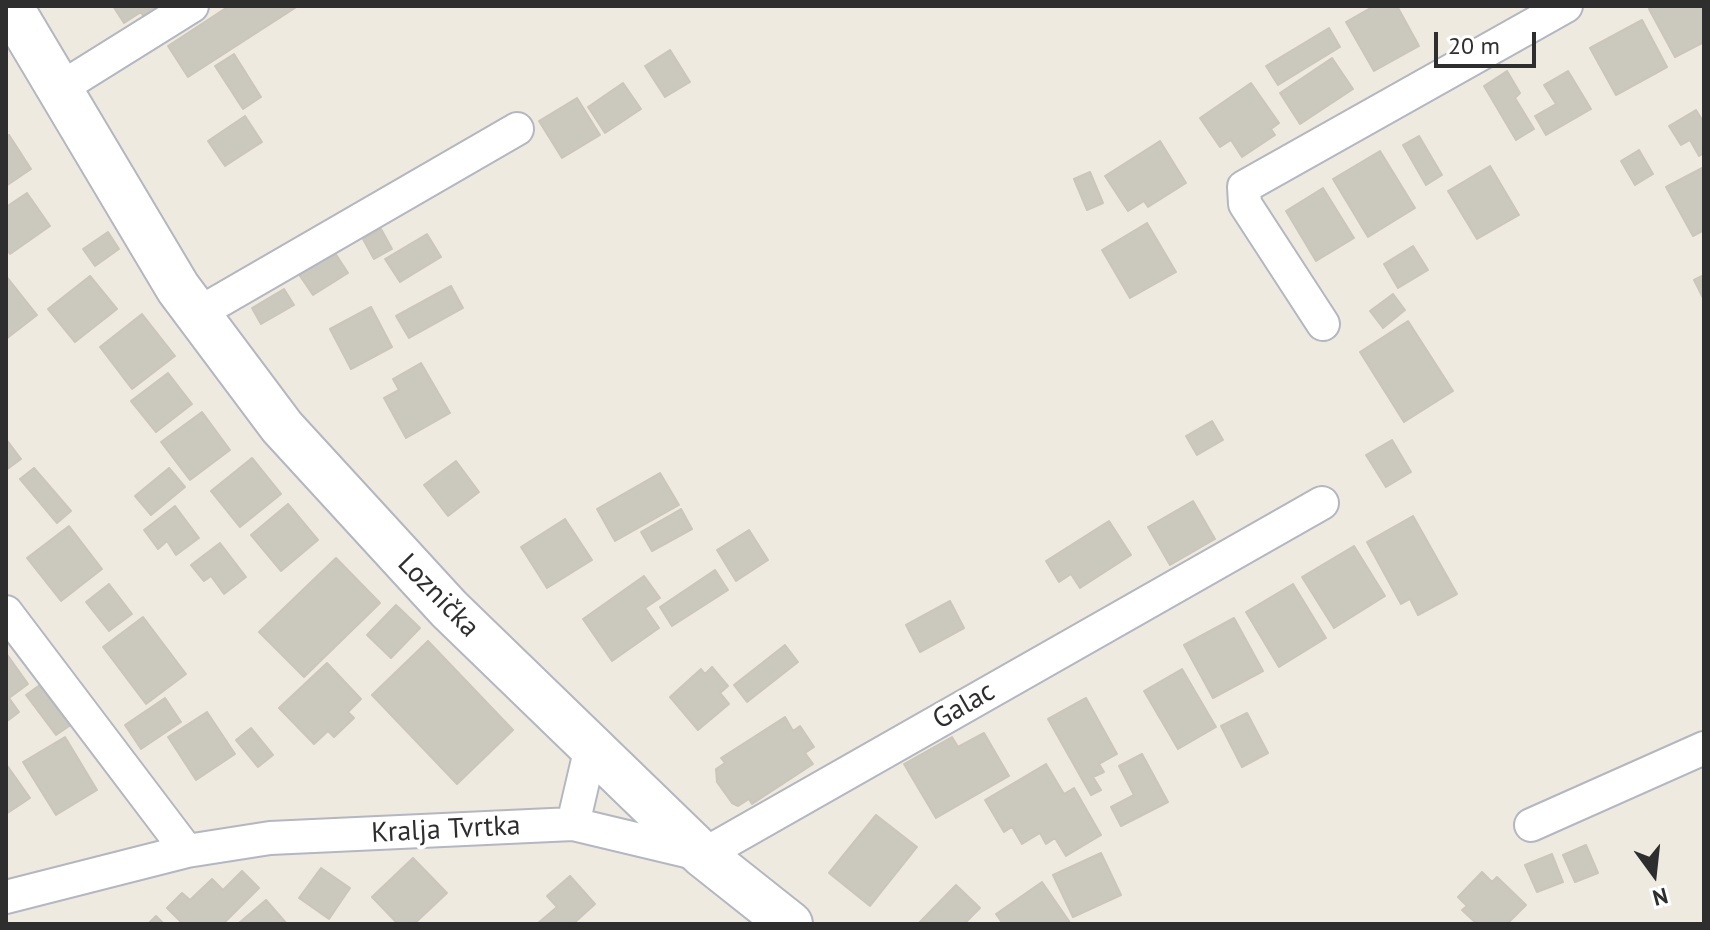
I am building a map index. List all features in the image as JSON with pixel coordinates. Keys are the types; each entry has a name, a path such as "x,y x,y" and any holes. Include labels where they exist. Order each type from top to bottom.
{"street":[{"name":"Loznička","path":"10,6 178,288 282,427 449,609 703,855"},
{"path":"59,89 192,6"},
{"path":"1323,324 1245,204 1244,187 1566,6"},
{"path":"197,314 517,129"},
{"name":"Galac","path":"703,855 1322,503"},
{"path":"6,612 187,851"},
{"path":"573,824 591,747"},
{"path":"1531,825 1704,748"},
{"name":"Kralja Tvrtka","path":"6,897 187,851 270,838 573,824 703,855"},
{"path":"703,855 790,924"}],"building":[{"path":"113,6 169,6 146,21 141,12 124,23"},
{"path":"229,6 298,6 188,77 168,46"},
{"path":"1374,6 1397,6 1419,46 1374,71 1346,22"},
{"path":"1655,6 1704,6 1704,42 1675,57 1649,9"},
{"path":"1642,20 1667,67 1616,95 1590,48"},
{"path":"1329,28 1340,47 1278,85 1266,66"},
{"path":"670,50 690,82 665,97 645,66"},
{"path":"234,54 261,97 243,109 215,66"},
{"path":"1332,58 1353,89 1300,124 1280,93"},
{"path":"1507,71 1520,93 1515,98 1534,129 1516,140 1484,86"},
{"path":"1568,71 1591,109 1546,135 1535,116 1556,104 1544,85"},
{"path":"623,83 641,109 605,133 588,107"},
{"path":"1251,83 1279,123 1271,129 1275,135 1242,157 1231,140 1220,147 1200,118"},
{"path":"577,98 600,135 562,158 539,121"},
{"path":"1696,110 1704,123 1704,153 1699,156 1690,140 1681,145 1669,126"},
{"path":"245,116 262,142 225,166 208,141"},
{"path":"9,135 31,169 6,186 6,137"},
{"path":"1419,136 1442,175 1426,185 1403,145"},
{"path":"1160,141 1186,183 1148,207 1144,201 1128,211 1105,176"},
{"path":"1639,150 1653,174 1635,185 1621,161"},
{"path":"1380,151 1415,208 1368,237 1333,179"},
{"path":"1490,166 1519,215 1477,239 1448,191"},
{"path":"1704,167 1704,230 1693,236 1666,187"},
{"path":"1090,172 1103,203 1087,210 1074,179"},
{"path":"1323,188 1354,238 1316,261 1286,211"},
{"path":"27,193 50,226 10,254 6,248 6,207"},
{"path":"1147,223 1176,272 1130,298 1102,250"},
{"path":"381,229 392,249 374,259 363,239"},
{"path":"108,232 119,249 95,266 83,249"},
{"path":"427,234 441,257 400,282 385,259"},
{"path":"1413,246 1428,270 1398,288 1384,264"},
{"path":"333,250 348,273 313,295 298,273"},
{"path":"1704,275 1704,300 1694,280"},
{"path":"6,276 37,315 6,339"},
{"path":"90,276 117,309 75,342 48,309"},
{"path":"451,286 463,308 409,338 396,316"},
{"path":"284,289 294,305 261,324 252,308"},
{"path":"1393,294 1405,310 1383,328 1370,311"},
{"path":"371,307 392,347 351,369 330,329"},
{"path":"142,314 175,356 132,389 100,347"},
{"path":"1408,321 1453,391 1404,422 1360,352"},
{"path":"421,363 450,413 406,438 384,398 399,390 393,379"},
{"path":"168,373 192,404 156,432 131,401"},
{"path":"202,412 230,450 190,480 161,442"},
{"path":"1212,421 1223,440 1197,455 1186,436"},
{"path":"6,439 21,459 6,470"},
{"path":"1392,440 1411,472 1386,487 1366,455"},
{"path":"252,458 281,494 240,527 211,491"},
{"path":"456,461 479,492 448,516 424,485"},
{"path":"34,468 71,511 57,523 20,479"},
{"path":"169,468 185,487 151,515 135,496"},
{"path":"660,473 679,505 615,541 597,509"},
{"path":"1193,501 1215,539 1170,565 1148,527"},
{"path":"288,504 318,540 281,571 251,535"},
{"path":"175,506 199,538 176,555 167,541 158,549 144,530"},
{"path":"681,509 692,529 652,551 641,532"},
{"path":"1413,516 1457,594 1418,615 1410,599 1401,604 1367,542"},
{"path":"565,519 592,560 547,588 521,547"},
{"path":"1109,521 1131,555 1080,588 1071,574 1059,582 1046,561"},
{"path":"69,526 102,569 61,601 27,558"},
{"path":"749,530 768,560 736,581 717,550"},
{"path":"220,543 246,577 224,594 211,576 204,581 191,565"},
{"path":"1354,546 1385,596 1334,628 1302,577"},
{"path":"336,558 380,603 304,677 259,632"},
{"path":"715,570 728,590 672,626 660,607"},
{"path":"644,576 660,598 645,608 659,628 612,661 583,619"},
{"path":"109,584 132,614 109,631 86,602"},
{"path":"1293,584 1326,638 1279,667 1246,612"},
{"path":"950,601 964,628 920,652 906,625"},
{"path":"396,605 420,628 391,658 367,635"},
{"path":"143,617 186,674 146,704 103,647"},
{"path":"1234,618 1263,671 1213,698 1184,645"},
{"path":"428,641 513,730 457,784 372,695"},
{"path":"785,645 798,662 747,702 734,685"},
{"path":"6,653 28,684 9,698 19,712 6,722"},
{"path":"327,663 361,699 348,712 354,718 334,737 328,731 314,744 279,708"},
{"path":"712,667 728,686 720,693 729,704 698,730 670,697 701,669 705,674"},
{"path":"1182,669 1216,727 1178,749 1144,691"},
{"path":"48,679 78,720 56,735 26,695"},
{"path":"165,698 181,722 141,749 125,725"},
{"path":"1086,698 1117,754 1099,764 1104,772 1093,777 1101,790 1091,795 1048,719"},
{"path":"207,712 235,754 196,780 168,737"},
{"path":"1247,713 1268,753 1242,767 1221,726"},
{"path":"785,717 793,731 800,726 814,747 805,753 813,764 752,804 749,799 738,806 732,803 717,782 716,769 725,763 721,758"},
{"path":"251,728 273,755 258,767 236,740"},
{"path":"984,733 1009,776 936,818 904,764 952,737 958,747"},
{"path":"65,737 97,790 56,815 23,762"},
{"path":"1142,754 1168,802 1121,826 1111,807 1134,795 1119,766"},
{"path":"6,764 30,798 6,814"},
{"path":"1046,764 1064,794 1074,788 1101,835 1066,856 1055,838 1046,844 1040,833 1022,844 1012,827 1004,832 985,800"},
{"path":"876,815 917,847 870,906 829,873"},
{"path":"1586,845 1598,873 1575,882 1563,855"},
{"path":"1101,853 1121,895 1073,917 1053,875"},
{"path":"1552,854 1563,882 1537,892 1525,865"},
{"path":"413,858 447,893 414,924 398,924 372,897"},
{"path":"321,868 350,888 329,919 299,898"},
{"path":"242,871 259,888 223,924 183,924 167,908 182,893 190,900 212,879 223,890"},
{"path":"1482,872 1492,882 1497,877 1526,905 1507,924 1477,924 1462,910 1467,906 1458,897"},
{"path":"570,876 595,904 573,924 537,924 557,907 547,896"},
{"path":"1042,882 1071,924 1003,924 996,914"},
{"path":"956,885 980,908 964,924 918,924"},
{"path":"266,900 287,924 239,923"},
{"path":"156,916 164,924 148,924"}]}
